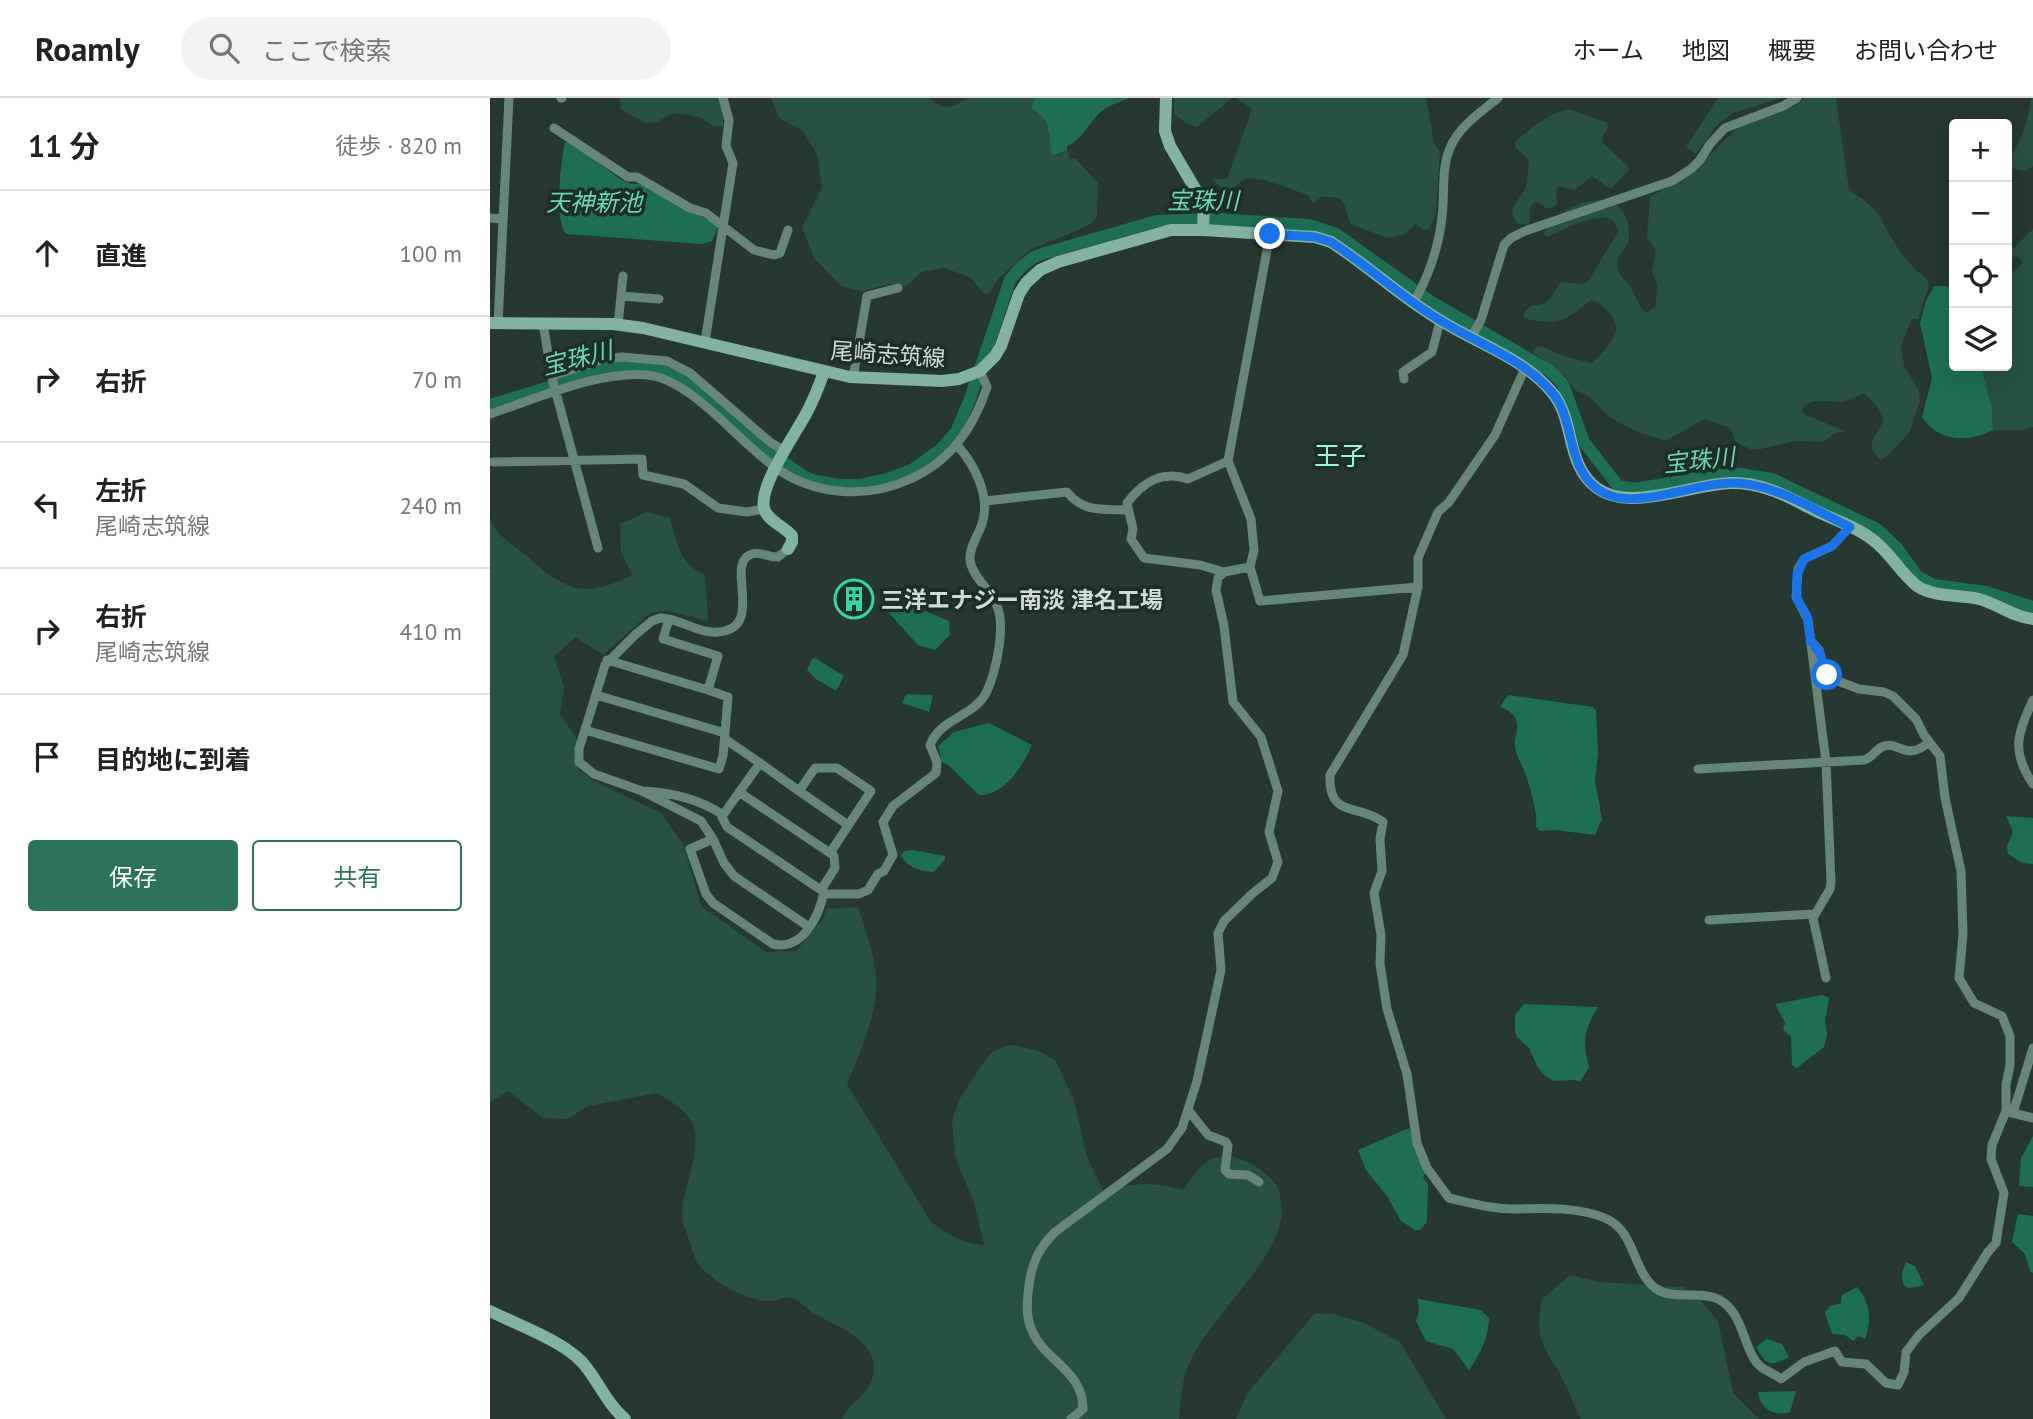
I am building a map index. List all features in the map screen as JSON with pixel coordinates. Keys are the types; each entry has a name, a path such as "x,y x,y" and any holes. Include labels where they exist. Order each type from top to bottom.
{"main road":[{"path":"1166,98 1166,131 1170,146 1204,204 1204,222"},
{"path":"981,372 1001,346 1019,294 1026,283 1040,271 1058,262 1150,234 1204,222 1270,234 1315,237 1331,242 1440,321 1472,334 1525,368 1553,392 1560,405 1581,471 1591,484 1603,492 1616,497 1634,497 1730,483 1770,489 1874,540 1919,587 1933,593 1980,599 2020,618 2033,619"},
{"name":"尾崎志筑線","path":"494,324 618,325 675,334 853,377 942,381 981,372"},
{"path":"789,549 792,536 770,518 764,509 763,499 812,402 824,372"},
{"path":"490,1311 576,1357 591,1374 611,1406 625,1419"}],"street":[{"path":"494,324 509,98"},
{"path":"705,342 733,163 726,146 729,120 723,98"},
{"path":"1483,111 1484,98"},
{"path":"1414,301 1422,287 1440,230 1443,183 1449,149 1460,130 1498,98"},
{"path":"1472,334 1481,320 1504,245 1511,238 1549,222 1672,181 1700,160 1725,128 1797,98"},
{"path":"554,128 628,177 637,177 690,208 706,213 754,250 775,255 780,253 788,230"},
{"path":"490,218 503,219"},
{"path":"1270,234 1228,461 1251,519 1254,550 1250,567 1260,601 1418,587"},
{"path":"618,325 623,276"},
{"path":"853,377 867,296 898,288"},
{"path":"621,296 659,299"},
{"path":"1404,379 1404,372 1432,352 1440,321"},
{"path":"542,323 552,377 597,548"},
{"path":"552,377 604,359 622,357 667,361 690,373 785,453"},
{"path":"1525,368 1495,435 1449,502 1438,512 1418,558 1418,587 1399,665 1354,738 1340,755 1330,784 1332,796 1342,807 1374,815 1382,822 1382,871 1374,892 1381,935 1380,964 1387,1009 1407,1074 1417,1143 1427,1168 1449,1198 1494,1207 1584,1212 1611,1221 1624,1234 1647,1278 1656,1289 1672,1294 1718,1300 1727,1308 1744,1329 1752,1357 1762,1369 1781,1379 1804,1362 1835,1350 1842,1362 1866,1364 1886,1383 1898,1385 1904,1373 1906,1352 1919,1335 1959,1298 1996,1243 2004,1193 1992,1159 1992,1145 2009,1112 2033,1048"},
{"path":"490,414 594,379 627,374 654,377 675,384 702,403 777,467 801,482 822,489 850,492 877,490 903,483 922,473 957,446 979,410 987,387 981,372"},
{"path":"734,431 738,414"},
{"path":"760,763 723,815 727,827 822,891 859,894 868,890 893,855 883,822 893,806 936,772 937,762 930,745 934,733 980,702 995,672 1000,617 997,606 972,566 970,557 984,522 985,501 970,459 957,446"},
{"path":"493,462 642,459 643,475 684,484 715,507 747,512 764,509"},
{"path":"1228,461 1188,479 1173,474 1157,478 1133,496 1127,503 1133,529 1131,539 1144,558 1199,565 1224,572 1250,567"},
{"path":"985,501 1067,492 1077,504 1093,509 1127,510"},
{"path":"1826,978 1813,918 1831,882 1826,762 1807,616 1797,599 1799,566 1807,557 1834,544 1850,527"},
{"path":"789,549 778,557 756,553 744,559 741,567 743,609 736,623 727,630 709,631 669,619 652,621 607,660 585,730 579,762 608,781 642,791 701,821 734,876 809,927"},
{"path":"1071,1419 1083,1409 1083,1397 1070,1374 1037,1339 1028,1317 1027,1304 1033,1263 1040,1247 1055,1232 1167,1149 1182,1128 1197,1081 1221,971 1218,933 1224,921 1272,878 1278,862 1269,832 1278,790 1261,737 1233,702 1224,626 1216,590 1219,578 1224,572"},
{"path":"669,619 663,639 718,656 708,690"},
{"path":"1811,641 1820,653 1823,669 1830,678 1859,689 1884,692 1893,696 1916,719 1940,756 1945,798 1961,871 1963,934 1959,978 1974,1003 2002,1016 2010,1036 2009,1112"},
{"path":"585,730 719,769 728,697 607,660"},
{"path":"596,695 725,736 848,825"},
{"path":"2033,700 2021,725 2018,744 2022,767 2033,784"},
{"path":"1698,769 1868,759 1886,746 1908,751 1918,750 1929,742"},
{"path":"799,791 815,768 837,768 871,791 830,853"},
{"path":"642,791 660,791 709,805 723,815"},
{"path":"713,839 690,849 706,894 713,903 774,944 783,946 799,940 820,912 822,891 835,868 834,856 739,792"},
{"path":"1709,920 1815,914"},
{"path":"1188,1111 1208,1135 1226,1142 1226,1170 1229,1174 1248,1175 1259,1182"},
{"path":"2009,1112 2033,1118"}],"shaded area":[{"path":"620,98 720,98 724,107 723,127 713,126 699,117 682,114 671,114 657,122 646,123 621,110"},
{"path":"771,98 928,98 942,107 953,106 969,98 1035,98 1031,108 1046,124 1057,155 1067,150 1070,159 1075,158 1098,183 1097,217 1089,225 1031,249 998,279 989,293 984,294 970,277 944,268 922,272 906,286 890,284 863,291 841,286 814,258 802,227 822,188 817,154 803,131 779,118"},
{"path":"1174,98 1232,98 1197,127 1174,114"},
{"path":"1236,98 1426,98 1434,143 1440,152 1436,214 1429,229 1424,230 1416,224 1403,235 1387,238 1351,224 1343,203 1337,198 1321,197 1313,204 1308,195 1265,180 1246,178 1233,188 1223,189 1211,179 1227,179 1252,109"},
{"path":"1718,98 1782,98 1733,113 1718,124 1696,154 1686,147"},
{"path":"1805,98 1836,98 1849,190 1876,211 1900,251 1928,280 1929,286 1918,319 1912,319 1901,345 1904,366 1919,390 1920,401 1909,433 1881,460 1874,453 1872,441 1881,427 1882,415 1864,393 1844,402 1815,401 1804,405 1802,411 1806,415 1845,431 1835,433 1823,442 1795,441 1750,449 1736,442 1730,428 1704,419 1666,441 1617,421 1591,398 1576,391 1567,378 1532,352 1536,347 1542,346 1563,356 1591,363 1615,334 1616,325 1608,312 1591,300 1574,313 1553,322 1524,318 1524,313 1532,305 1547,302 1560,282 1584,284 1589,280 1619,230 1612,220 1598,218 1547,237 1543,233 1560,215 1578,205 1599,200 1617,206 1628,223 1629,236 1618,258 1618,270 1646,313 1655,307 1658,287 1652,272 1656,250 1647,237 1650,197 1692,173 1737,128 1795,106"},
{"path":"2033,98 2033,166 2026,171 2012,168 2012,155"},
{"path":"1569,109 1607,123 1608,128 1602,142 1629,170 1610,189 1592,176 1575,190 1559,186 1556,189 1557,205 1547,209 1538,202 1533,203 1529,225 1517,223 1512,213 1513,207 1526,188 1529,164 1528,159 1516,148 1515,142 1546,118"},
{"path":"2033,229 2033,427 1993,430 1992,408 1982,371 2012,371 2012,273 2023,263 2020,258 2012,256 2012,250"},
{"path":"647,512 670,518 684,559 705,575 708,621 667,611 650,613 603,655 576,637 554,656 564,687 560,714 578,741 574,755 578,769 596,782 661,813 684,846 701,906 766,952 796,951 823,919 826,909 858,907 873,960 876,990 868,1032 847,1084 931,1222 956,1238 984,1245 974,1202 955,1157 952,1121 959,1100 981,1066 991,1053 1004,1046 1014,1045 1039,1051 1055,1060 1074,1100 1087,1157 1104,1192 1144,1184 1183,1190 1203,1165 1212,1159 1229,1156 1257,1167 1277,1186 1282,1212 1278,1231 1257,1269 1200,1344 1190,1362 1183,1382 1179,1419 842,1419 871,1383 874,1364 864,1344 795,1299 769,1301 751,1298 713,1278 697,1262 682,1217 694,1157 695,1135 693,1125 682,1110 657,1093 588,1106 567,1119 543,1118 508,1091 490,1102 490,519 504,538 551,576 562,583 586,589 599,588 632,575 621,552 620,524"},
{"path":"1570,1275 1599,1282 1683,1287 1696,1295 1718,1321 1733,1393 1759,1419 1581,1419 1565,1383 1545,1349 1539,1323 1542,1299"},
{"path":"1315,1313 1332,1314 1362,1322 1400,1342 1446,1419 1236,1419 1247,1394"}],"water":[{"path":"1035,98 1129,98 1103,110 1073,143 1067,146 1067,150 1052,156 1046,123 1031,108"},
{"name":"天神新池","path":"565,142 570,142 620,179 631,184 640,184 719,226 712,241 702,244 566,234 562,227 559,204"},
{"path":"1934,286 1949,287 1949,371 1982,371 1992,408 1993,430 1974,437 1955,438 1936,431 1922,417 1932,378 1920,323 1926,301"},
{"path":"894,604 928,612 949,621 950,635 935,650 918,645 889,613"},
{"path":"815,658 844,676 836,691 807,670"},
{"path":"908,694 933,695 929,712 902,703"},
{"path":"1508,695 1593,707 1596,710 1598,753 1595,780 1602,819 1595,835 1556,830 1540,831 1536,827 1531,793 1516,750 1516,720 1511,713 1500,707"},
{"path":"989,723 1032,745 1018,770 1005,785 988,794 979,795 942,762 938,746 954,732"},
{"path":"2006,816 2033,818 2033,864 2022,863 2008,854 2007,846 2013,832"},
{"path":"904,851 945,856 945,859 934,872 919,870 901,856"},
{"path":"1822,995 1829,998 1824,1047 1797,1068 1792,1065 1791,1036 1783,1030 1785,1023 1775,1004"},
{"path":"1524,1004 1598,1007 1587,1029 1585,1050 1589,1067 1580,1082 1554,1081 1538,1068 1529,1048 1515,1032 1515,1015"},
{"path":"1409,1128 1426,1173 1423,1177 1428,1184 1427,1222 1420,1230 1415,1230 1401,1221 1387,1196 1366,1170 1358,1150"},
{"path":"2033,1136 2033,1187 2019,1186 2021,1158"},
{"path":"2018,1214 2033,1216 2033,1273 2025,1254 2012,1242"},
{"path":"1906,1262 1915,1266 1924,1285 1909,1288 1903,1284 1902,1273"},
{"path":"1857,1287 1865,1298 1869,1325 1865,1339 1858,1336 1853,1341 1845,1335 1832,1334 1825,1313 1830,1306 1841,1303 1842,1295"},
{"path":"1418,1299 1481,1310 1489,1318 1483,1345 1469,1370 1453,1349 1426,1341 1416,1321"},
{"path":"1767,1339 1782,1344 1789,1357 1773,1363 1766,1361 1756,1347"},
{"path":"1796,1391 1790,1412 1784,1413 1773,1412 1765,1407 1758,1392"}],"waterway":[{"name":"宝珠川","path":"490,405 618,366 658,369 682,379 803,476 840,485 859,485 887,479 912,470 940,450 956,432 970,399 1010,280 1034,257 1157,221 1218,219 1309,225 1336,234 1430,301 1550,371 1563,384 1584,442 1618,486 1635,489 1717,475 1740,474 1772,479 1877,529 1897,548 1917,576 1934,585 1986,592 2033,607"}],"place":[{"name":"三洋エナジー南淡 津名工場","path":"854,599"}],"district":[{"name":"王子","path":"1340,455"}],"route":[{"path":"1270,234 1315,237 1331,242 1413,303 1525,368 1553,392 1560,405 1581,471 1591,484 1603,492 1616,497 1634,497 1730,483 1749,484 1770,489 1850,527 1832,546 1804,559 1797,575 1797,599 1807,616 1811,641 1820,653 1827,675"}]}
